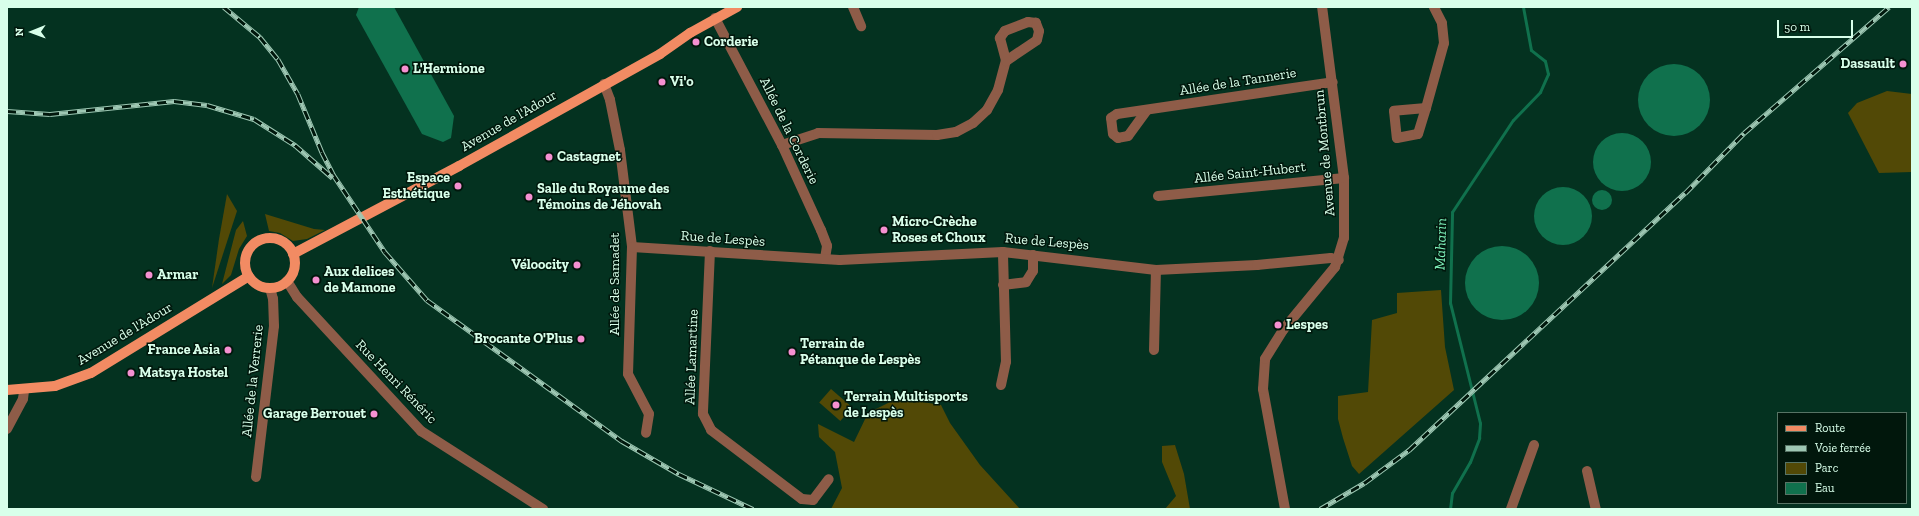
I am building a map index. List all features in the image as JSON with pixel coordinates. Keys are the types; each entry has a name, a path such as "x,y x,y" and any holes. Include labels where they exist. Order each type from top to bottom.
{"main road":[{"name":"Avenue de l'Adour","path":"293,254 453,169 660,54 715,18 737,7"},
{"path":"260,240 279,240 293,254 294,266 287,280 270,288 258,285 249,276 246,270 246,255 260,240"},
{"name":"Avenue de l'Adour","path":"7,390 24,391 55,386 91,373 249,276"}],"street":[{"path":"853,7 861,26"},
{"name":"Avenue de Montbrun","path":"1285,509 1263,390 1265,359 1282,330 1339,260 1344,238 1344,178 1325,7"},
{"path":"1426,108 1444,43 1442,23 1434,7"},
{"name":"Allée de la Corderie","path":"715,18 782,145 827,246 825,259"},
{"path":"782,145 818,133 937,135 956,132 973,123 987,110 998,90 1006,61"},
{"name":"Allée de la Tannerie","path":"1147,110 1333,82"},
{"name":"Allée de Samadet","path":"604,84 610,100 620,150 632,247 628,374 649,414 646,433"},
{"name":"Allée Saint-Hubert","path":"1158,196 1344,178"},
{"name":"Rue de Lespès","path":"632,247 825,259 917,258 980,251 1003,252 1156,270 1257,265 1331,258 1339,260"},
{"name":"Allée Lamartine","path":"710,251 703,414 711,430 802,499 813,500 829,479"},
{"path":"1001,385 1006,362 1003,252"},
{"path":"1003,286 1026,282 1033,271 1033,255"},
{"path":"1154,350 1156,270"},
{"name":"Rue Henri Rénéric","path":"287,280 297,297 421,431 543,509"},
{"name":"Allée de la Verrerie","path":"256,477 274,326 270,288"},
{"path":"7,428 23,400 24,391"},
{"path":"1511,509 1534,445"},
{"path":"1587,470 1596,509"}],"green space":[{"path":"1887,91 1912,94 1912,172 1879,173 1848,113 1857,103"},
{"path":"227,194 237,211 212,288 219,239"},
{"path":"265,214 314,229 325,230 307,239 293,241 280,233 269,231"},
{"path":"243,221 247,236 239,249 231,275 222,284 236,230"},
{"path":"1441,290 1445,347 1454,390 1359,474 1352,466 1343,438 1338,419 1338,396 1368,392 1372,320 1397,313 1397,293"},
{"name":"Terrain Multisports de Lespès","path":"831,389 852,407 840,421 819,403"},
{"path":"898,398 941,405 950,423 980,465 1020,509 831,509 842,488 835,452 819,437 818,424 854,442 868,413"},
{"path":"1175,445 1184,474 1190,509 1165,509 1176,496 1162,462 1162,446"}],"water":[{"path":"359,7 394,7 454,116 451,138 443,142 422,134 356,15"},
{"path":"1667,64 1681,64 1700,74 1710,93 1710,107 1700,126 1681,136 1667,136 1648,126 1638,107 1638,93 1648,74"},
{"path":"1622,133 1633,135 1646,146 1649,151 1651,162 1649,173 1638,186 1633,189 1622,191 1611,189 1598,178 1595,173 1593,162 1595,151 1606,138 1611,135"},
{"path":"1563,187 1574,189 1587,200 1590,205 1592,216 1590,227 1579,240 1574,243 1563,245 1552,243 1539,232 1536,227 1534,216 1536,205 1547,192 1552,189"},
{"path":"1598,190 1606,190 1612,196 1612,204 1606,210 1598,210 1592,204 1592,196"},
{"path":"1502,246 1523,252 1533,262 1539,283 1533,304 1523,314 1502,320 1481,314 1471,304 1465,283 1471,262 1481,252"}],"waterway":[{"name":"Maharin","path":"1450,509 1452,493 1470,462 1479,438 1480,423 1450,303 1452,212 1513,120 1540,92 1548,74 1545,61 1531,50 1523,7"}],"railway":[{"path":"224,7 260,37 278,59 298,94 322,152 333,174 385,252 427,300 622,441 679,474 753,509"},
{"path":"1320,509 1364,483 1409,450 1685,193 1744,133 1889,7"},
{"path":"7,111 50,114 174,101 207,105 254,119 295,145 333,178"}],"place":[{"name":"Corderie","path":"696,42"},
{"name":"Dassault","path":"1903,64"},
{"name":"L'Hermione","path":"405,69"},
{"name":"Vi'o","path":"662,82"},
{"name":"Castagnet","path":"549,157"},
{"name":"Espace Esthétique","path":"458,186"},
{"name":"Salle du Royaume des Témoins de Jéhovah","path":"529,197"},
{"name":"Micro-Crèche Roses et Choux","path":"884,230"},
{"name":"Véloocity","path":"577,265"},
{"name":"Armar","path":"149,275"},
{"name":"Aux delices de Mamone","path":"316,280"},
{"name":"Lespes","path":"1278,325"},
{"name":"Brocante O'Plus","path":"581,339"},
{"name":"France Asia","path":"228,350"},
{"name":"Terrain de Pétanque de Lespès","path":"792,352"},
{"name":"Matsya Hostel","path":"131,373"},
{"name":"Terrain Multisports de Lespès","path":"836,405"},
{"name":"Garage Berrouet","path":"374,414"}]}
